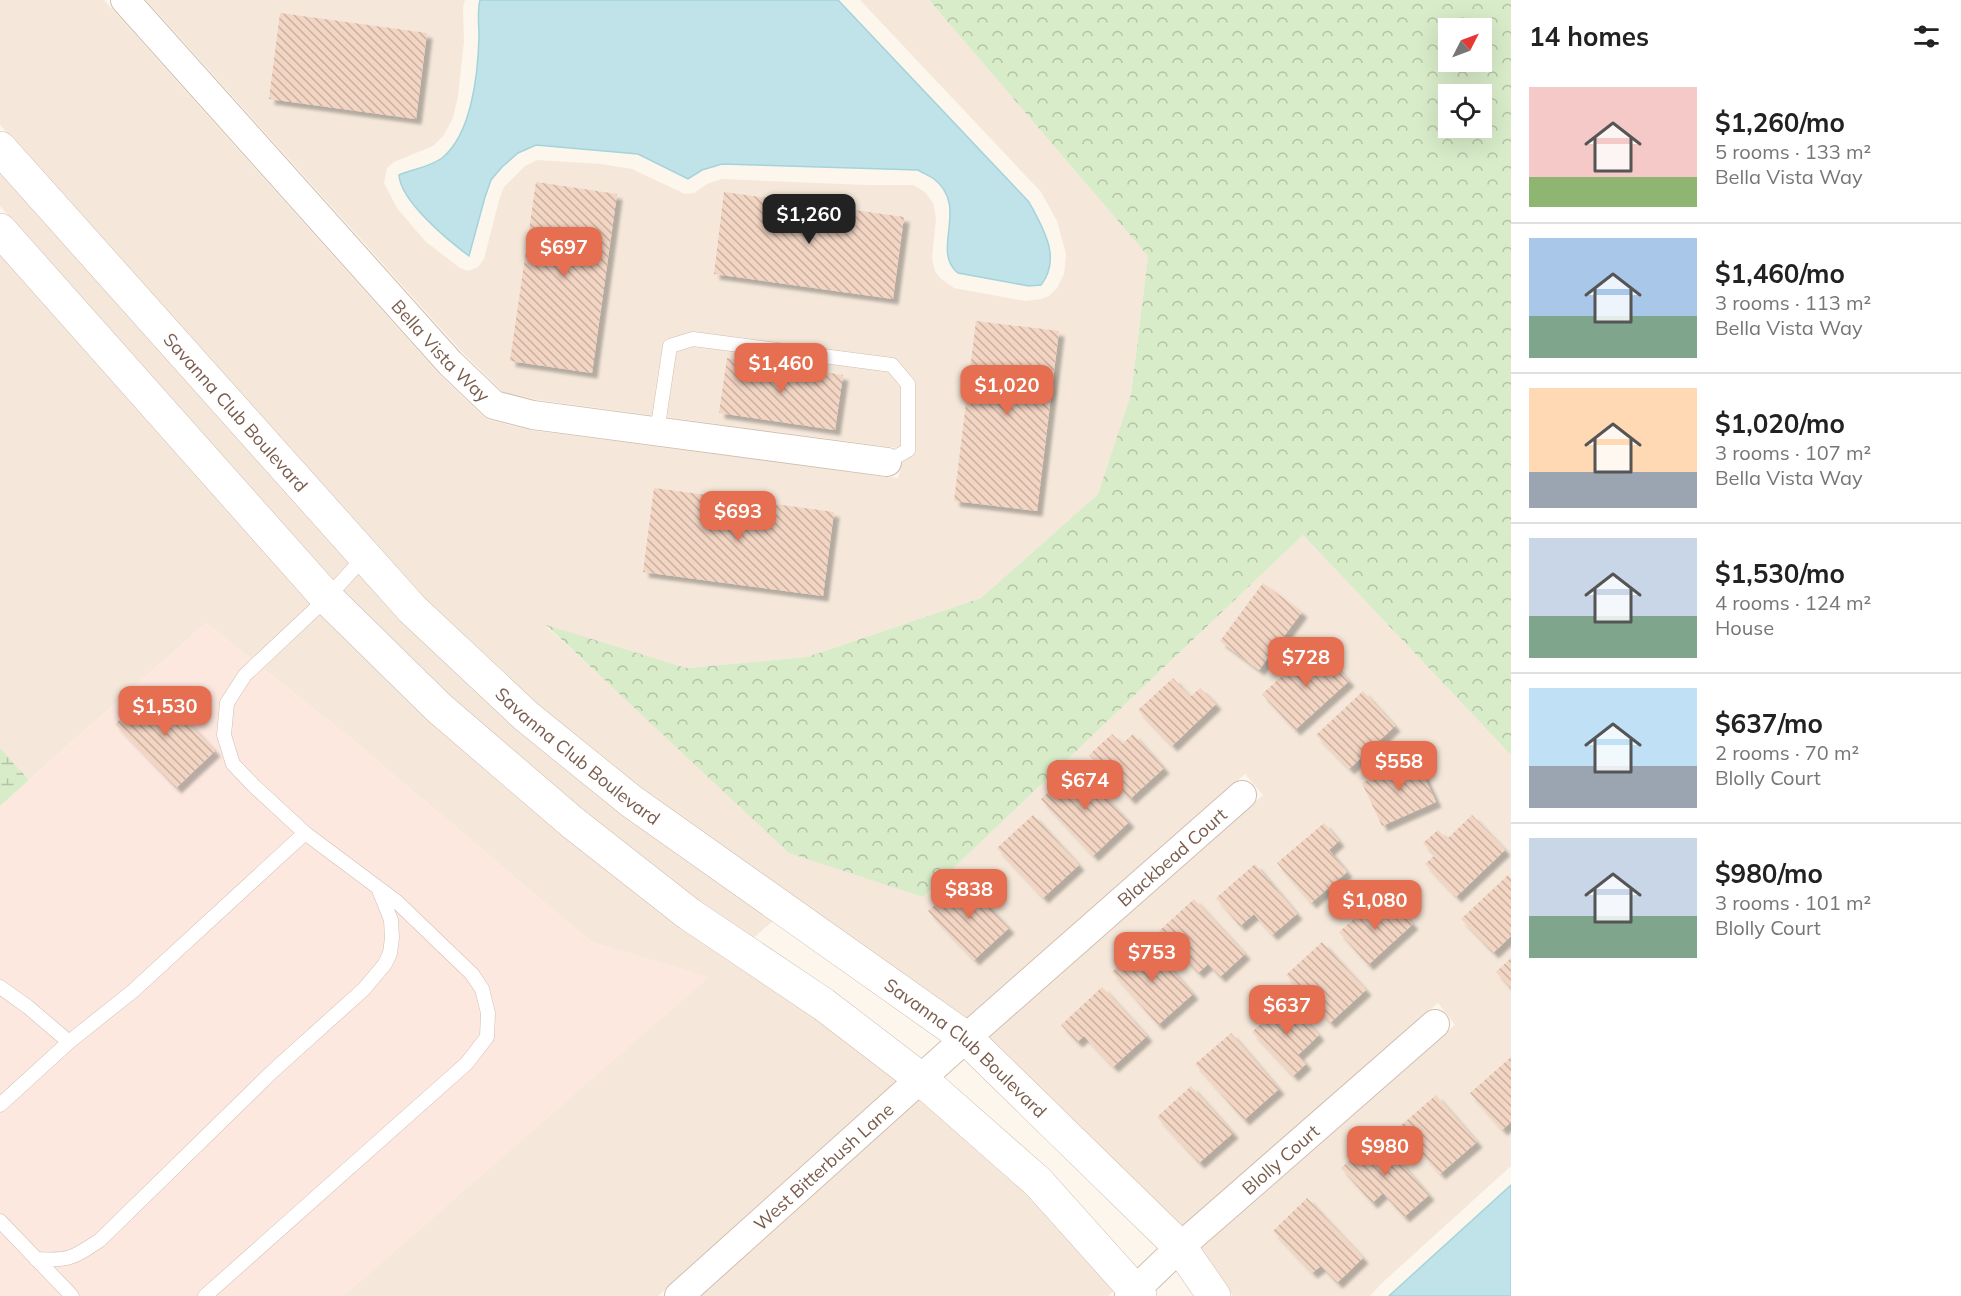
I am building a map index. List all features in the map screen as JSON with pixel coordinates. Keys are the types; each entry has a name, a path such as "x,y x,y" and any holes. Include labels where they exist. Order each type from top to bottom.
{"street":[{"name":"Bella Vista Way","path":"125,0 450,363 494,405 533,415 887,462"},
{"name":"Savanna Club Boulevard","path":"0,148 412,609 526,716 630,801 966,1038 1180,1246 1214,1296"},
{"path":"0,230 327,598 440,708 573,823 689,914 823,1004 921,1078 1038,1182 1135,1294"},
{"name":"Blackbead Court","path":"966,1038 1242,795"},
{"name":"Blolly Court","path":"1135,1294 1180,1246 1435,1024"},
{"name":"West Bitterbush Lane","path":"679,1296 966,1038"}],"lane":[{"path":"657,432 670,346 693,339 892,364 908,384 908,450 887,462"},
{"path":"206,1296 467,1064 487,1037 488,1013 482,988 472,974 396,901 305,833 233,765 224,735 227,703 245,675 327,598 366,556"},
{"path":"0,1105 69,1042 133,991 305,833"},
{"path":"36,1259 61,1261 77,1255 100,1240 274,1070 364,989 385,964 390,953 391,920 378,887"},
{"path":"0,987 28,1007 69,1042"},
{"path":"0,1221 72,1296"}],"shaded area":[{"path":"0,0 104,0 439,374 489,420 530,430 898,478 905,449 538,400 503,392 462,352 146,0 465,0 463,7 464,41 458,96 453,118 444,135 433,146 394,162 387,168 384,183 397,208 425,241 460,268 468,271 478,267 484,259 504,187 525,166 537,160 601,164 632,169 685,194 694,193 707,184 722,179 913,185 925,192 933,203 936,218 932,259 935,271 940,278 954,288 1025,301 1049,296 1057,288 1064,274 1066,254 1057,221 1041,192 860,0 929,0 1148,256 1131,394 1098,494 981,598 807,657 686,668 547,627 648,720 923,897 1303,535 1511,755 1511,1166 1370,1296 1233,1296 1200,1248 1455,1025 1438,1003 1182,1226 988,1038 1263,795 1245,774 966,1019 640,789 537,704 424,597 0,125"},
{"path":"0,172 401,620 773,921 753,938 699,902 584,811 450,697 339,587 0,206"},
{"path":"0,254 316,609 814,1016 898,1080 658,1296 343,1296 708,977 591,942 353,740 206,623 29,780 0,748"},
{"path":"206,623 353,740 591,942 709,977 343,1296 0,1296 0,806"},
{"path":"920,1098 1027,1193 1115,1290 1108,1296 700,1296"}],"green space":[{"path":"929,0 1511,0 1511,755 1303,535 923,897 789,853 546,625 686,668 807,657 981,598 1098,494 1131,394 1148,256"},
{"path":"0,748 29,780 0,806"}],"water":[{"path":"480,0 838,0 1029,202 1048,243 1050,264 1047,275 1041,285 1029,286 958,273 950,264 948,253 949,202 944,190 934,179 918,170 722,164 702,170 688,179 638,154 536,145 518,153 491,180 469,256 438,231 416,208 401,185 399,175 427,166 442,158 452,147 467,119 475,85"},
{"path":"1511,1185 1511,1296 1389,1296 1390,1295"}],"building":[{"path":"280,13 427,33 416,119 269,99"},
{"path":"536,182 617,194 592,373 510,361"},
{"path":"724,192 904,217 893,299 714,274"},
{"path":"976,321 1059,331 1037,511 954,501"},
{"path":"727,358 843,375 835,430 719,413"},
{"path":"654,488 834,512 823,596 643,572"},
{"path":"1263,583 1302,612 1259,670 1220,641"},
{"path":"1317,645 1349,681 1295,730 1262,694"},
{"path":"1173,678 1190,697 1200,688 1216,704 1172,746 1138,710"},
{"path":"155,687 215,751 176,788 115,724"},
{"path":"1363,691 1395,726 1349,769 1316,735"},
{"path":"1112,734 1122,744 1133,734 1164,768 1130,799 1089,755"},
{"path":"1416,759 1436,802 1382,826 1362,783"},
{"path":"1076,766 1129,822 1093,856 1041,799"},
{"path":"1033,815 1079,865 1043,898 997,848"},
{"path":"1472,815 1505,850 1456,897 1425,864 1435,855 1423,843 1438,830 1447,839"},
{"path":"1324,823 1339,841 1329,850 1347,872 1311,903 1277,863"},
{"path":"1255,864 1297,914 1272,935 1254,914 1240,926 1216,898"},
{"path":"1508,875 1511,878 1511,936 1493,953 1461,919"},
{"path":"963,879 1009,928 974,960 928,911"},
{"path":"1194,899 1245,954 1220,977 1208,964 1198,973 1159,931"},
{"path":"1375,901 1388,916 1398,908 1413,924 1368,965 1339,932"},
{"path":"1147,941 1193,994 1158,1025 1112,972"},
{"path":"1322,942 1366,990 1330,1023 1286,975"},
{"path":"1511,958 1511,989 1496,972"},
{"path":"1102,987 1147,1036 1113,1067 1084,1036 1077,1042 1061,1025"},
{"path":"1287,1000 1319,1035 1298,1055 1306,1064 1293,1076 1252,1032"},
{"path":"1231,1033 1279,1089 1244,1120 1195,1064"},
{"path":"1511,1057 1511,1122 1502,1130 1470,1093"},
{"path":"1191,1086 1233,1133 1199,1163 1157,1117"},
{"path":"1436,1095 1477,1142 1440,1174 1399,1127"},
{"path":"1377,1136 1429,1195 1404,1217 1383,1193 1372,1203 1341,1168"},
{"path":"1307,1198 1363,1258 1337,1283 1321,1266 1312,1273 1273,1231"}]}
